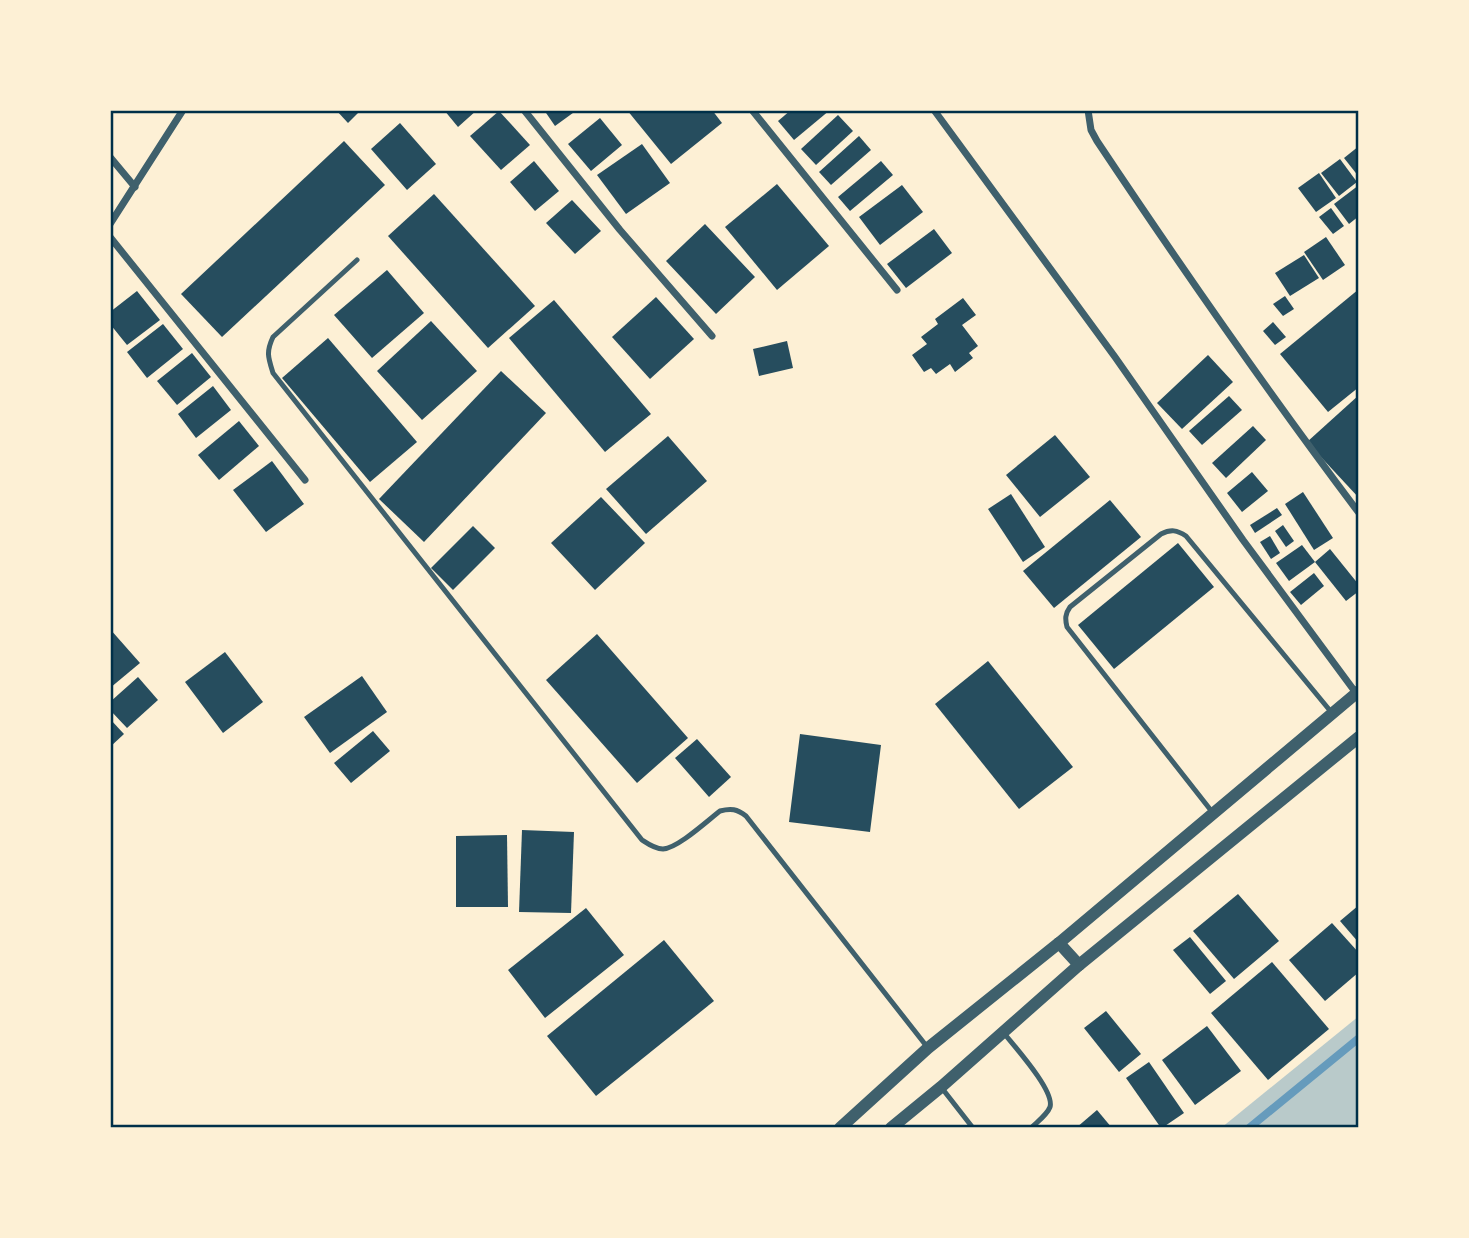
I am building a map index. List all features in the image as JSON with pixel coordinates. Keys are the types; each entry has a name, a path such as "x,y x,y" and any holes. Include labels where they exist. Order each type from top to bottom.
{"street":[{"path":"110,224 183,110"},
{"path":"524,110 620,230 712,336"},
{"path":"752,110 897,290"},
{"path":"840,1128 928,1048 1059,943 1357,692 1243,540 1115,357 934,110"},
{"path":"1088,110 1091,130 1097,141 1159,234 1305,442 1359,513"},
{"path":"110,157 135,187"},
{"path":"110,237 305,480"},
{"path":"891,1128 1079,965 1359,737"},
{"path":"1059,943 1079,965"}],"lane":[{"path":"357,260 273,337 268,347 273,373 642,839 653,847 664,849 677,844 720,811 737,810 746,816 928,1048"},
{"path":"1213,813 1067,628 1066,612 1070,607 1161,534 1177,530 1186,536 1332,713"},
{"path":"1003,1032 1049,1096 1051,1104 1048,1111 1031,1128"},
{"path":"941,1087 973,1128"}],"shaded area":[{"path":"1359,1016 1359,1128 1221,1128"}],"building":[{"path":"336,110 361,110 348,123"},
{"path":"444,110 477,110 458,127"},
{"path":"544,110 577,110 555,126"},
{"path":"627,110 712,110 722,123 671,164"},
{"path":"791,110 830,110 794,140 778,121"},
{"path":"499,111 530,145 501,170 470,136"},
{"path":"838,115 853,131 816,165 801,149"},
{"path":"600,118 622,145 591,171 568,144"},
{"path":"400,123 436,164 407,190 371,149"},
{"path":"859,136 871,150 831,185 819,172"},
{"path":"344,141 385,185 222,337 181,294"},
{"path":"642,144 670,183 626,214 597,175"},
{"path":"1359,146 1359,177 1344,158"},
{"path":"1340,159 1357,182 1339,196 1321,173"},
{"path":"534,161 559,191 535,211 510,182"},
{"path":"881,161 893,175 850,211 838,197"},
{"path":"1319,173 1336,198 1316,212 1298,188"},
{"path":"777,184 829,246 777,290 725,227"},
{"path":"902,185 923,212 880,245 859,217"},
{"path":"1359,185 1359,216 1349,224 1334,204"},
{"path":"434,194 535,306 488,348 388,236"},
{"path":"572,200 601,231 575,254 546,223"},
{"path":"1331,208 1344,226 1333,234 1319,217"},
{"path":"705,224 755,277 716,314 666,261"},
{"path":"934,229 952,253 906,288 887,264"},
{"path":"1326,237 1345,265 1323,280 1304,252"},
{"path":"1304,255 1319,278 1290,296 1275,273"},
{"path":"387,270 424,313 372,358 334,315"},
{"path":"1359,289 1359,387 1328,412 1280,354"},
{"path":"137,291 160,320 127,345 110,324 110,312"},
{"path":"1285,296 1294,309 1283,316 1273,304"},
{"path":"656,297 694,339 650,379 612,337"},
{"path":"963,298 976,315 962,325 978,346 969,353 973,358 955,372 950,364 936,374 931,368 924,372 912,355 927,344 921,337 938,324 935,319"},
{"path":"554,300 651,414 605,452 509,338"},
{"path":"431,321 477,371 422,420 377,371"},
{"path":"1273,322 1286,337 1275,345 1263,331"},
{"path":"163,324 183,349 147,378 127,352"},
{"path":"328,338 417,442 370,482 282,378"},
{"path":"787,341 793,368 759,376 753,349"},
{"path":"192,353 211,377 177,405 157,381"},
{"path":"1208,355 1233,382 1182,429 1157,403"},
{"path":"501,371 546,413 424,542 379,499"},
{"path":"213,386 231,410 196,438 178,414"},
{"path":"1359,395 1359,498 1307,442"},
{"path":"1229,396 1242,410 1202,445 1189,431"},
{"path":"239,421 259,446 219,480 198,455"},
{"path":"1253,426 1266,440 1226,478 1212,463"},
{"path":"1055,435 1090,477 1040,517 1006,475"},
{"path":"668,436 707,481 646,534 606,489"},
{"path":"272,461 304,504 266,532 233,490"},
{"path":"1252,472 1268,491 1242,512 1227,493"},
{"path":"1303,492 1333,538 1314,550 1285,504"},
{"path":"1011,494 1045,547 1023,562 988,509"},
{"path":"601,497 645,543 595,590 551,543"},
{"path":"1110,500 1141,537 1054,608 1023,571"},
{"path":"1277,508 1282,515 1255,533 1250,525"},
{"path":"1283,525 1294,541 1286,547 1275,531"},
{"path":"473,526 495,548 453,590 431,568"},
{"path":"1270,536 1280,553 1271,559 1260,542"},
{"path":"1178,543 1214,587 1114,669 1078,625"},
{"path":"1302,545 1315,562 1289,581 1276,563"},
{"path":"1330,549 1359,585 1359,591 1346,601 1315,562"},
{"path":"1314,573 1324,586 1301,605 1290,592"},
{"path":"110,629 140,663 110,688"},
{"path":"597,634 688,738 637,783 546,680"},
{"path":"225,652 263,702 223,733 185,682"},
{"path":"988,661 1073,767 1019,809 935,704"},
{"path":"362,676 387,712 330,753 304,717"},
{"path":"138,677 158,700 127,728 110,710 110,702"},
{"path":"110,719 124,734 110,747"},
{"path":"373,731 390,751 351,783 334,763"},
{"path":"800,734 881,745 870,832 789,822"},
{"path":"697,739 731,777 709,797 675,758"},
{"path":"522,830 574,832 571,913 519,912"},
{"path":"507,835 508,907 456,907 456,836"},
{"path":"1238,894 1279,941 1234,979 1193,931"},
{"path":"1359,905 1359,943 1340,921"},
{"path":"586,908 624,955 545,1018 508,970"},
{"path":"1332,923 1359,953 1359,972 1325,1001 1289,960"},
{"path":"1190,937 1226,981 1210,994 1173,950"},
{"path":"664,940 714,1001 596,1096 547,1036"},
{"path":"1272,962 1329,1029 1268,1080 1211,1013"},
{"path":"1106,1011 1141,1054 1119,1072 1084,1028"},
{"path":"1207,1026 1241,1071 1195,1105 1162,1060"},
{"path":"1149,1062 1184,1113 1162,1128 1126,1078"},
{"path":"1097,1110 1112,1128 1076,1128"}],"waterway":[{"path":"1249,1128 1359,1038"}]}
